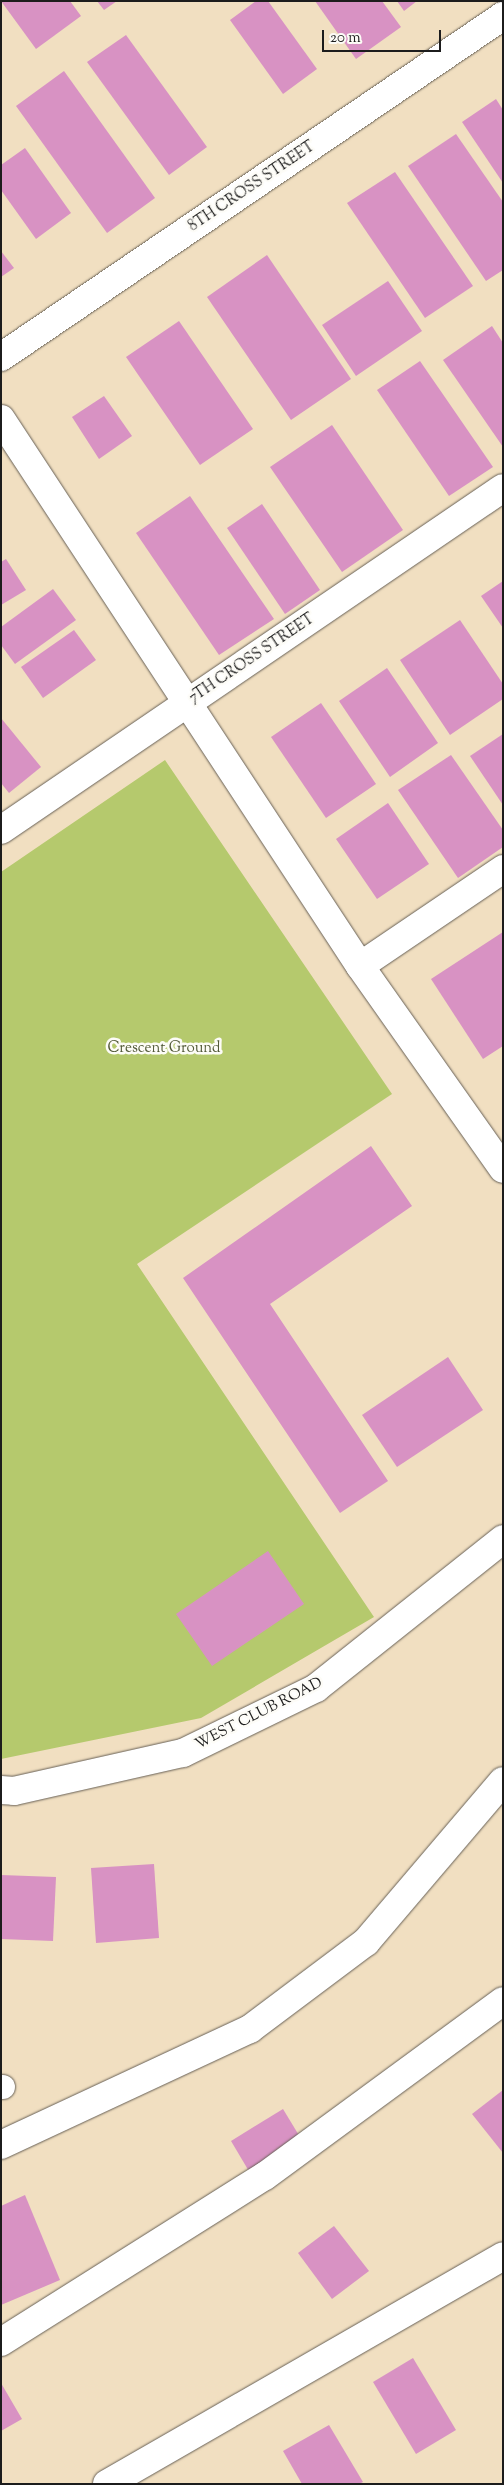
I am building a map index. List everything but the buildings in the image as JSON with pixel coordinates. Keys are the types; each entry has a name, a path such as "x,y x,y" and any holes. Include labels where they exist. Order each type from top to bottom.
{"street":[{"name":"8TH CROSS STREET","path":"1,357 503,16"},
{"path":"1,419 190,701 360,966 503,1169"},
{"name":"7TH CROSS STREET","path":"1,830 503,488"},
{"path":"360,966 503,869"},
{"name":"WEST CLUB ROAD","path":"1,1790 14,1791 183,1753 316,1688 503,1538"},
{"path":"1,2145 250,2030 366,1942 503,1781"},
{"path":"1,2342 265,2176 503,2001"},
{"path":"107,2484 503,2256"}],"green space":[{"name":"Crescent Ground","path":"165,760 392,1094 137,1264 374,1617 201,1718 1,1759 1,872"}]}
